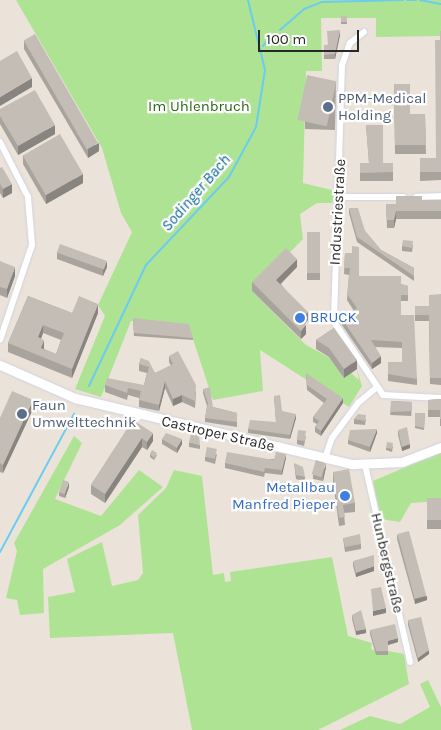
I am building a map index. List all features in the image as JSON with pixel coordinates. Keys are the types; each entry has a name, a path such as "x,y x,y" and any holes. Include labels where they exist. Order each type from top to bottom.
{"main road":[{"name":"Castroper Straße","path":"0,365 75,398 325,458 365,465 402,462 441,447"}],"street":[{"name":"Industriestraße","path":"364,32 350,43 342,65 340,197 334,322 376,388"},
{"path":"0,142 28,197 32,245 0,340"},
{"path":"340,197 441,196"},
{"path":"325,458 332,438 352,410 376,388 393,398 441,398"},
{"name":"Hunbergstraße","path":"365,465 410,662"}],"green space":[{"name":"Im Uhlenbruch","path":"16,0 441,0 441,36 376,37 376,18 321,18 322,71 306,71 303,183 336,191 332,203 317,203 300,214 303,239 252,291 306,345 330,358 345,378 351,373 359,380 357,369 362,386 349,407 260,350 263,391 213,400 189,327 131,321 101,397 75,389 105,316 98,305 132,232 121,213 102,148"},
{"path":"74,436 82,443 55,499 101,516 139,470 163,487 120,525 43,569 44,613 20,615 17,600 6,598 17,551 14,543"},
{"path":"441,452 441,501 411,503 400,522 381,519 373,481"},
{"path":"174,470 202,476 213,575 224,573 225,582 231,581 230,572 332,557 348,636 372,643 371,649 387,655 388,651 404,654 409,684 318,730 192,730 173,633 50,638 48,597 75,592 67,559 102,542 112,586 138,580 143,573 138,515 166,488"},
{"path":"428,680 441,707 441,730 340,730 370,716 400,724 430,707 420,684"}],"building":[{"path":"341,16 346,16 347,22 341,22"},
{"path":"340,30 335,54 324,55 324,45 328,45 327,31"},
{"path":"440,31 441,172 420,172 420,158 436,158 435,40 440,40"},
{"path":"35,34 98,143 87,150 24,40"},
{"path":"17,51 32,78 0,97 0,61"},
{"path":"307,75 336,81 327,126 297,120"},
{"path":"394,84 410,84 410,114 425,114 426,145 395,145"},
{"path":"35,90 55,125 18,146 0,116 0,109"},
{"path":"366,125 383,125 383,163 393,163 393,172 360,173 360,163 369,163"},
{"path":"60,134 83,174 46,195 23,156"},
{"path":"2,167 12,184 3,189 0,184 0,168"},
{"path":"396,196 422,196 422,200 441,200 441,211 396,211 394,220 387,220 386,204 396,204"},
{"path":"349,208 358,208 365,231 381,250 414,268 414,276 357,237"},
{"path":"307,232 320,232 320,273 307,273"},
{"path":"403,240 413,241 412,248 402,246"},
{"path":"60,244 107,261 104,270 57,252"},
{"path":"352,246 359,247 359,276 401,276 401,284 408,286 408,295 401,295 401,315 414,315 417,379 388,374 388,362 402,362 402,342 371,340 381,356 372,363 342,319 357,308 347,294 350,268 344,268 345,253 352,253"},
{"path":"286,248 297,259 276,280 308,312 300,319 306,325 301,331 252,282"},
{"path":"0,261 15,267 7,289 0,287"},
{"path":"441,294 441,378 430,378 429,315 415,315 415,306 429,306 429,295"},
{"path":"28,296 72,313 79,296 98,304 72,369 8,343","holes":["43,325 64,333 56,354 41,348 44,340 38,337"]},
{"path":"133,318 189,324 193,338 134,333"},
{"path":"334,328 357,360 344,369 329,348 316,340"},
{"path":"178,351 196,385 195,401 182,395 173,399 165,381 159,405 139,400 141,391 128,388 127,393 105,385 107,378 144,385 149,367 139,364 141,358 149,361 155,373 173,364 169,356"},
{"path":"306,373 343,398 321,431 315,427 319,421 313,417 327,399 307,385"},
{"path":"210,387 213,407 237,413 237,422 205,418 208,403 203,389"},
{"path":"12,391 33,400 3,465 0,463 0,418"},
{"path":"280,395 282,411 296,414 290,435 248,429 250,420 276,422 274,396"},
{"path":"441,399 440,419 440,410 428,410 428,400"},
{"path":"391,401 412,402 412,411 391,412"},
{"path":"415,413 425,413 424,428 415,426"},
{"path":"358,414 366,415 365,421 354,419"},
{"path":"133,420 153,433 147,442 142,438 105,494 91,485"},
{"path":"407,427 410,444 402,447 398,430"},
{"path":"377,429 370,447 348,440 350,430"},
{"path":"298,430 306,431 305,441 297,440"},
{"path":"166,433 182,439 177,448 162,439"},
{"path":"191,433 199,435 200,445 189,442"},
{"path":"387,442 393,443 392,449 386,448"},
{"path":"207,447 217,449 215,459 205,457"},
{"path":"152,450 157,453 154,458 150,454"},
{"path":"227,452 274,460 276,452 286,454 282,470 265,468 264,472 225,463"},
{"path":"316,460 326,463 321,477 312,474"},
{"path":"294,463 303,467 305,477 296,475"},
{"name":"Metallbau Manfred Pieper","path":"349,469 355,503 343,505 345,517 339,518 333,472"},
{"path":"63,480 69,482 65,494 59,492"},
{"path":"427,498 441,498 441,520 427,520"},
{"path":"409,531 426,596 415,599 397,534"},
{"path":"360,534 361,544 345,547 343,538"},
{"path":"374,555 374,566 356,573 353,561"},
{"path":"381,587 386,608 373,611 371,589"},
{"path":"361,610 366,629 356,631 352,615"},
{"path":"421,617 429,650 418,658 408,620"},
{"path":"395,624 398,638 388,641 388,651 376,651 370,630"}],"waterway":[{"name":"Sodinger Bach","path":"89,386 146,265 229,177 256,127 265,70 248,0"},
{"path":"280,30 304,9 322,2 403,0"},
{"path":"407,0 416,0"},
{"path":"420,0 441,4"},
{"path":"263,46 268,40"},
{"name":"Sodinger Bach","path":"0,552 74,414"}],"place":[{"name":"PPM-Medical Holding","path":"328,107"},
{"name":"BRUCK","path":"300,318"},
{"name":"Faun Umwelttechnik","path":"22,414"},
{"name":"Metallbau Manfred Pieper","path":"345,496"}]}
